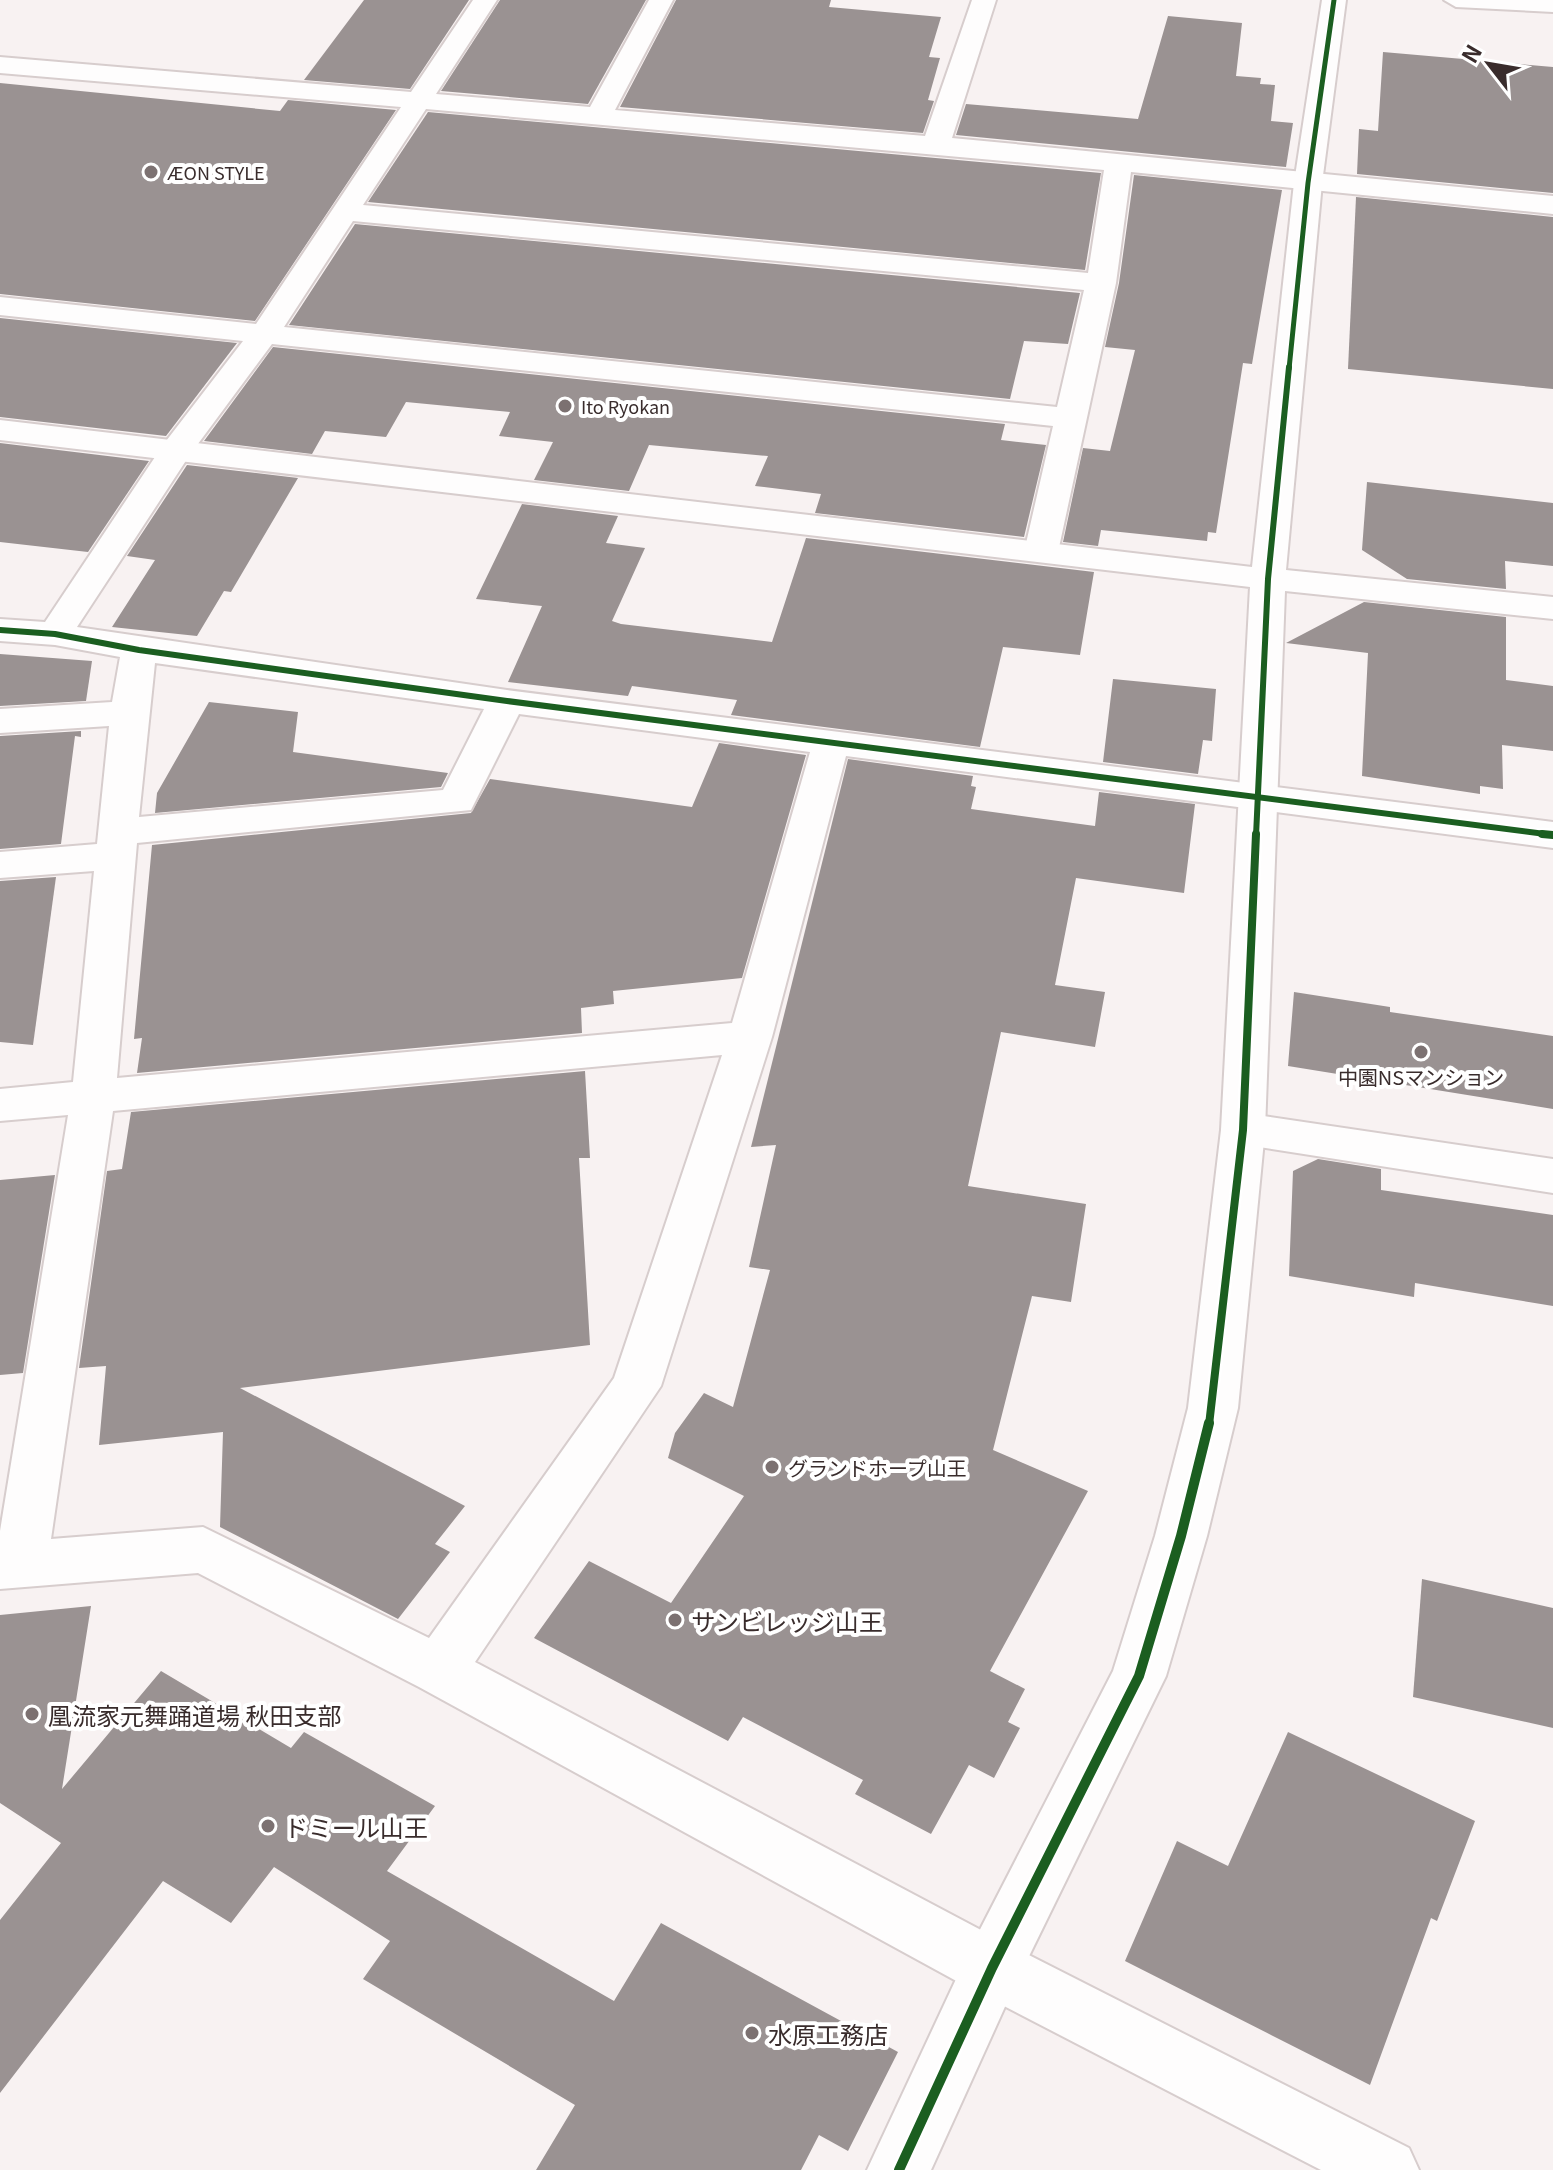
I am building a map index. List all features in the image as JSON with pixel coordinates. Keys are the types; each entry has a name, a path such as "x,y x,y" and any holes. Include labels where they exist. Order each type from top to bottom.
{"street":[{"path":"55,634 175,452 264,334 485,0"},
{"path":"598,117 661,0"},
{"path":"936,145 984,0"},
{"path":"899,2170 992,1968 1139,1676 1173,1564 1213,1408 1243,1130 1268,579 1308,183 1334,0"},
{"path":"1456,0 1553,5"},
{"path":"0,65 936,145 1553,205"},
{"path":"1041,552 1101,283 1119,163"},
{"path":"346,212 1101,283"},
{"path":"0,306 1069,418"},
{"path":"0,430 1268,579 1553,608"},
{"path":"0,630 55,634 139,650 507,701 1553,835"},
{"path":"139,650 129,713 93,1098 10,1564 203,1550 438,1670 992,1968 1387,2170"},
{"path":"0,865 117,844 457,801 507,701"},
{"path":"0,721 129,713"},
{"path":"438,1670 636,1386 750,1037 831,743"},
{"path":"0,1105 750,1037"},
{"path":"1243,1130 1553,1176"}],"building":[{"path":"364,0 469,0 410,89 304,80"},
{"path":"500,0 646,0 588,104 441,91"},
{"path":"676,0 831,0 829,7 941,17 929,57 940,58 928,100 934,101 923,133 620,107"},
{"path":"1168,16 1242,23 1236,76 1261,78 1260,84 1275,85 1271,121 1293,123 1286,167 956,135 966,104 1138,119"},
{"path":"1383,52 1553,67 1553,193 1357,174 1359,129 1378,131"},
{"name":"ÆON STYLE","path":"0,83 280,111 288,100 396,110 255,321 0,294"},
{"path":"428,112 1101,173 1085,270 368,202"},
{"path":"1134,175 1282,190 1252,364 1243,363 1216,533 1208,532 1207,541 1101,530 1098,546 1063,542 1083,448 1110,451 1135,350 1105,347 1119,283"},
{"path":"1356,197 1553,217 1553,389 1348,369"},
{"path":"355,224 1080,293 1068,344 1024,341 1010,399 289,325"},
{"path":"0,318 237,343 166,436 0,417"},
{"path":"273,347 1005,424 1001,440 1046,445 1024,537 815,513 821,494 755,486 768,456 649,445 629,491 534,480 553,442 499,436 510,412 406,402 386,437 325,431 312,454 204,441"},
{"path":"0,443 149,461 88,552 0,542"},
{"path":"187,465 298,478 231,592 224,591 197,636 112,627 155,560 127,556"},
{"path":"1367,482 1553,503 1553,566 1505,561 1506,589 1407,579 1362,550"},
{"path":"522,504 618,516 606,543 645,548 612,621 621,624 772,642 806,538 1094,572 1080,655 1003,647 980,747 731,715 737,700 632,686 628,696 508,682 542,606 476,599"},
{"path":"1364,602 1506,617 1506,680 1553,686 1553,751 1502,745 1503,789 1480,786 1480,794 1362,776 1368,653 1286,643"},
{"path":"0,654 92,661 86,701 0,706"},
{"path":"1113,679 1216,689 1212,741 1203,740 1198,774 1103,762"},
{"path":"209,702 298,712 293,752 448,773 441,787 155,813 157,793"},
{"path":"81,731 81,737 75,736 61,844 0,849 0,736"},
{"path":"719,743 806,755 742,978 613,991 614,1004 581,1008 582,1033 137,1073 142,1038 134,1039 152,845 471,813 490,779 692,807"},
{"path":"848,759 973,776 971,786 976,787 971,809 1095,826 1099,792 1195,804 1184,893 1076,878 1055,985 1105,992 1095,1047 1001,1032 968,1186 1086,1204 1071,1302 1032,1296 993,1450 1088,1491 990,1671 1025,1689 1008,1722 1020,1728 994,1778 969,1765 931,1834 855,1794 863,1780 743,1717 728,1741 534,1638 589,1561 671,1603 744,1496 668,1458 675,1433 704,1393 733,1407 770,1270 749,1267 776,1145 751,1147"},
{"path":"56,877 33,1045 0,1042 0,881"},
{"name":"中園NSマンション","path":"1294,992 1390,1007 1390,1012 1553,1036 1553,1109 1288,1066"},
{"path":"585,1071 590,1158 579,1158 590,1345 240,1388 465,1506 435,1544 450,1552 398,1619 220,1527 223,1432 99,1445 106,1366 79,1368 107,1171 122,1169 131,1112"},
{"path":"1318,1159 1381,1169 1381,1190 1553,1215 1553,1306 1415,1283 1414,1297 1289,1276 1293,1171"},
{"path":"55,1175 23,1373 0,1375 0,1180"},
{"path":"1422,1579 1553,1608 1553,1728 1413,1697"},
{"path":"91,1606 62,1789 161,1671 291,1748 304,1732 435,1806 387,1871 614,2001 661,1923 898,2052 848,2151 819,2135 801,2170 536,2170 575,2105 363,1979 390,1941 274,1867 231,1923 163,1881 0,2093 0,1920 61,1843 0,1803 0,1615"},
{"path":"1288,1732 1475,1821 1437,1921 1431,1918 1370,2085 1125,1961 1177,1841 1228,1866"}],"cycle path":[{"path":"899,2170 992,1968 1139,1676 1181,1536 1213,1408 1243,1130 1268,579 1308,183 1334,0"},
{"path":"0,630 55,634 139,650 507,701 1553,835"}],"place":[{"name":"ÆON STYLE","path":"151,172"},
{"name":"Ito Ryokan","path":"565,406"},
{"name":"中園NSマンション","path":"1421,1052"},
{"name":"グランドホープ山王","path":"772,1467"},
{"name":"サンビレッジ山王","path":"675,1620"},
{"name":"凰流家元舞踊道場 秋田支部","path":"32,1714"},
{"name":"ドミール山王","path":"268,1826"},
{"name":"水原工務店","path":"752,2033"}]}
